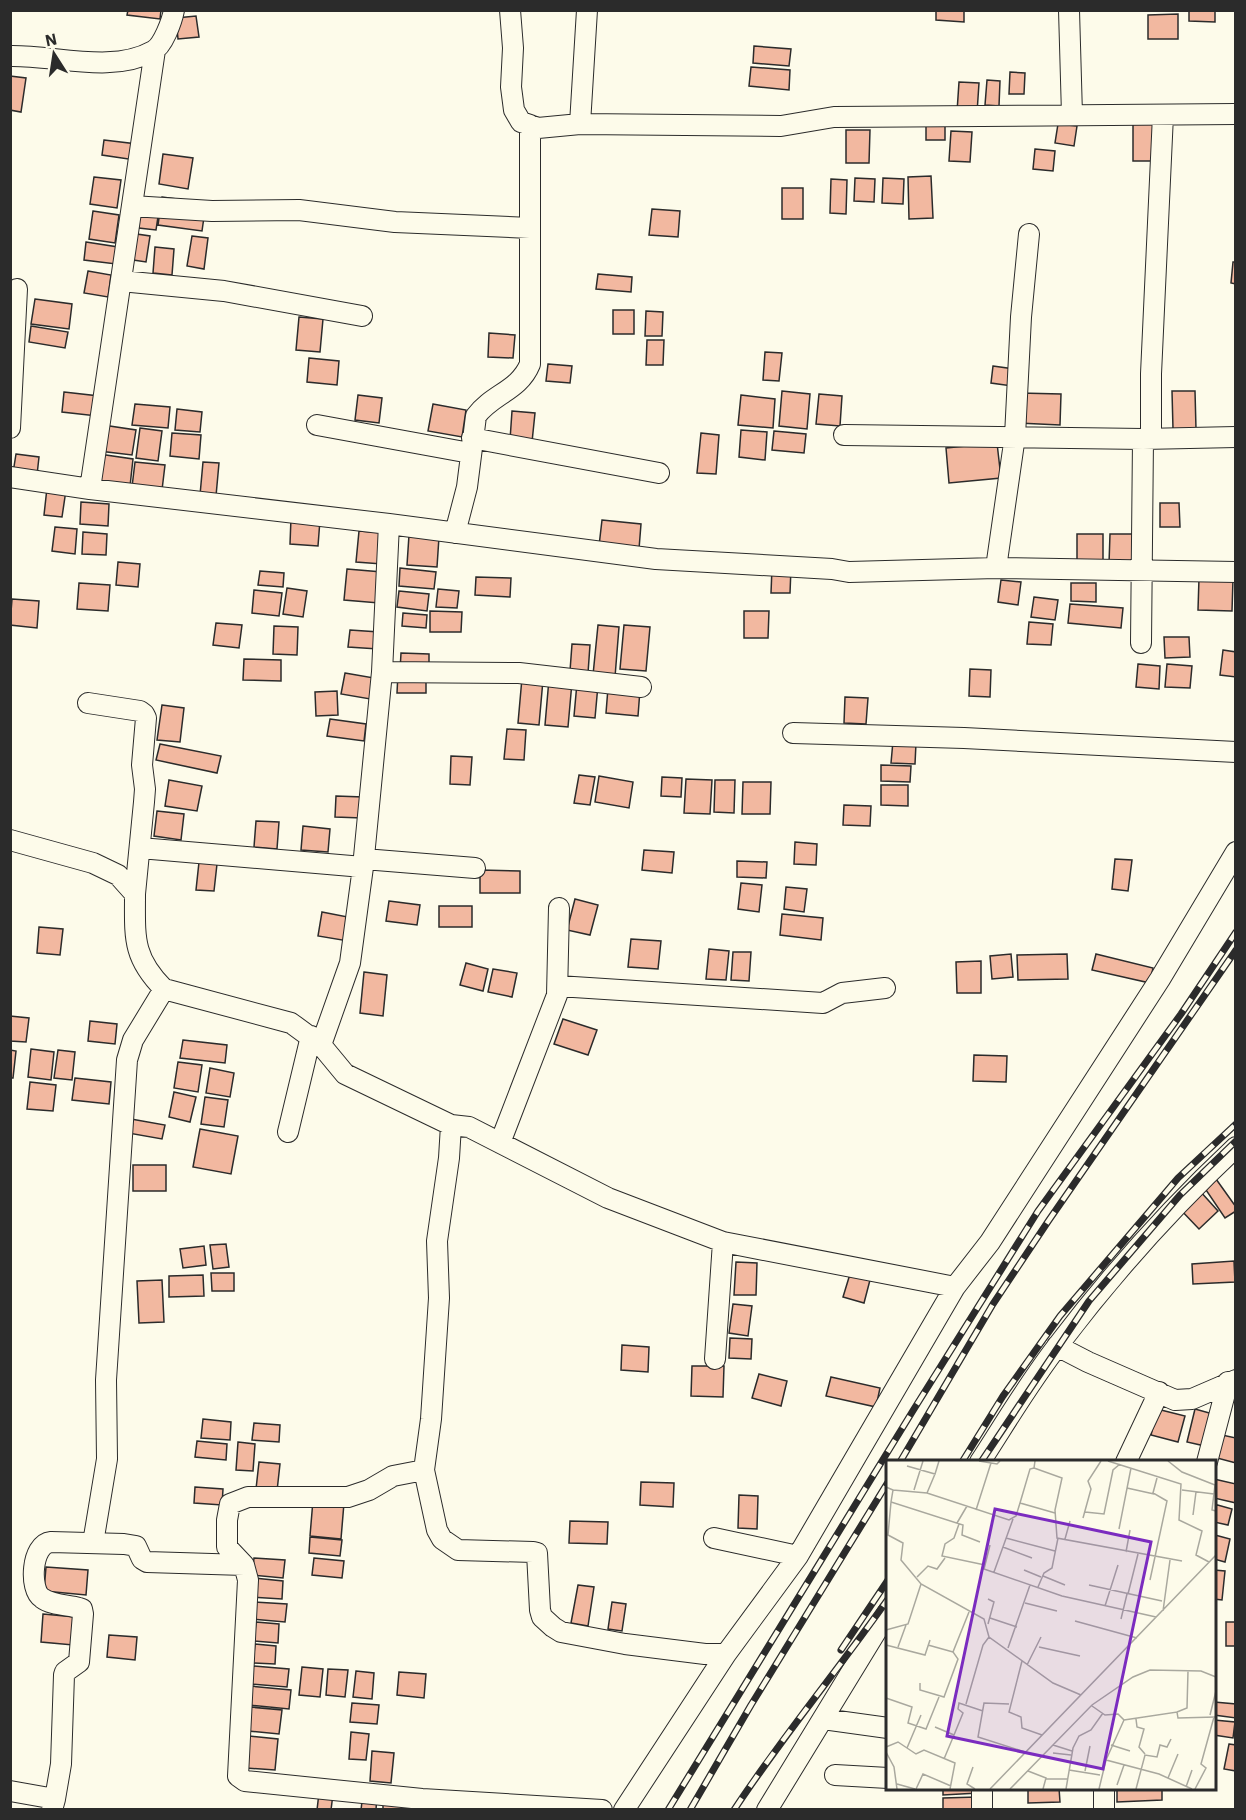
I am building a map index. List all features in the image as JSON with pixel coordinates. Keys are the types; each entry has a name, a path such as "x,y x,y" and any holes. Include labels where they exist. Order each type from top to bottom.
{"street":[{"path":"90,489 155,50 171,24 174,10"},
{"path":"510,10 513,48 511,87 513,110 521,122 538,128 580,124 781,126 834,117 1236,114"},
{"path":"580,124 587,10"},
{"path":"1070,10 1072,116"},
{"path":"10,57 119,63 155,50"},
{"path":"1141,643 1147,439 1163,115"},
{"path":"455,533 467,487 474,422 481,409 518,383 530,364 530,125"},
{"path":"132,206 212,211 299,210 395,222 530,228"},
{"path":"996,568 1015,436 1020,318 1029,234"},
{"path":"121,281 224,291 362,316"},
{"path":"10,428 17,289"},
{"path":"317,425 659,472"},
{"path":"844,435 1147,439 1236,437"},
{"path":"10,477 90,489 388,524 656,559 832,569 849,572 996,568 1236,572"},
{"path":"288,1132 316,1041 350,963 363,863 382,672 388,524"},
{"path":"382,672 519,673 641,687"},
{"path":"88,703 140,711 146,718 142,765 145,789 135,894 135,936 140,958 150,975 164,989 291,1023 316,1041 345,1074 451,1125 469,1127 608,1198 723,1242 955,1287"},
{"path":"793,734 964,738 1236,752"},
{"path":"10,840 93,863 118,875 135,894"},
{"path":"140,848 475,868"},
{"path":"624,1809 726,1654 798,1556 955,1287 990,1242 1160,979 1236,852"},
{"path":"500,1143 554,1006 558,986 559,908"},
{"path":"558,986 822,1003 842,993 885,988"},
{"path":"93,1543 107,1459 106,1380 127,1060 133,1040 164,989"},
{"path":"451,1125 449,1158 437,1241 439,1298 431,1419 424,1470 437,1530 442,1539 458,1550 537,1553 542,1617 553,1628 561,1632 625,1644 705,1654 726,1654"},
{"path":"981,1460 1057,1346 1091,1303 1189,1191 1236,1147"},
{"path":"715,1359 723,1242"},
{"path":"1057,1346 1175,1400 1192,1399 1232,1381"},
{"path":"1207,1460 1232,1381"},
{"path":"1126,1460 1159,1392"},
{"path":"424,1470 393,1476 369,1490 348,1497 248,1497 230,1504 227,1547 244,1565 248,1580 237,1771 241,1779 422,1799 602,1809"},
{"path":"714,1538 798,1556"},
{"path":"10,1791 54,1804 61,1764 64,1675 67,1670 77,1665 80,1659 82,1609 43,1599 38,1594 34,1565 36,1553 44,1542 135,1545 144,1560 154,1563 244,1565"},
{"path":"767,1809 886,1615"},
{"path":"823,1719 886,1728"},
{"path":"835,1775 886,1778"},
{"path":"982,1790 982,1809"},
{"path":"1104,1790 1104,1809"}],"building":[{"path":"128,10 161,10 160,19 127,15"},
{"path":"936,10 964,10 964,22 936,20"},
{"path":"1189,10 1215,10 1215,22 1189,21"},
{"path":"1178,14 1178,39 1148,39 1148,15"},
{"path":"196,16 199,37 178,39 176,18"},
{"path":"754,46 791,49 789,66 753,63"},
{"path":"751,67 790,70 789,90 749,86"},
{"path":"1010,72 1025,73 1024,94 1009,94"},
{"path":"10,76 26,78 21,112 10,110"},
{"path":"987,80 1000,81 999,106 985,105"},
{"path":"959,82 979,83 977,113 957,112"},
{"path":"926,123 945,123 945,140 926,140"},
{"path":"1133,123 1156,123 1156,161 1133,161"},
{"path":"1058,124 1077,126 1074,146 1055,143"},
{"path":"846,130 870,130 869,163 846,163"},
{"path":"951,131 972,132 970,162 949,161"},
{"path":"104,140 137,144 135,160 102,155"},
{"path":"1035,149 1055,151 1053,171 1033,169"},
{"path":"163,154 193,158 188,189 159,184"},
{"path":"931,176 933,218 909,219 908,177"},
{"path":"94,177 121,180 117,208 90,204"},
{"path":"855,178 875,179 874,202 854,201"},
{"path":"883,178 904,179 903,204 882,203"},
{"path":"831,179 847,180 846,214 830,213"},
{"path":"782,188 803,188 803,219 782,219"},
{"path":"162,197 206,203 202,231 158,225"},
{"path":"134,199 160,203 156,230 130,227"},
{"path":"652,209 680,211 678,237 649,235"},
{"path":"93,211 119,215 115,243 89,239"},
{"path":"130,233 150,236 146,262 127,259"},
{"path":"192,236 208,238 204,269 187,266"},
{"path":"86,242 118,247 116,264 84,260"},
{"path":"155,247 174,249 172,275 153,273"},
{"path":"1233,262 1236,262 1236,284 1231,283"},
{"path":"88,271 111,275 108,297 84,293"},
{"path":"598,274 632,277 631,292 596,289"},
{"path":"35,299 72,304 69,329 31,324"},
{"path":"613,310 634,310 634,334 613,334"},
{"path":"646,311 663,312 662,336 645,336"},
{"path":"299,317 323,319 320,352 296,350"},
{"path":"31,326 68,332 65,348 29,342"},
{"path":"489,333 515,335 513,358 488,357"},
{"path":"647,340 664,340 663,365 646,365"},
{"path":"765,352 782,353 779,381 763,380"},
{"path":"309,358 339,361 337,385 307,382"},
{"path":"548,364 572,366 570,383 546,381"},
{"path":"993,366 1014,369 1012,386 991,383"},
{"path":"782,391 810,394 807,429 779,426"},
{"path":"1172,391 1195,391 1196,429 1173,429"},
{"path":"64,392 99,396 97,416 62,412"},
{"path":"1019,393 1061,394 1060,425 1018,423"},
{"path":"819,394 842,396 840,426 816,424"},
{"path":"358,395 382,398 379,423 355,420"},
{"path":"741,395 775,399 773,428 738,425"},
{"path":"135,404 170,407 168,428 132,425"},
{"path":"433,404 466,410 462,437 428,431"},
{"path":"177,409 202,412 200,432 175,430"},
{"path":"512,411 535,413 532,442 510,440"},
{"path":"103,425 136,430 132,455 99,451"},
{"path":"140,428 162,431 158,461 136,458"},
{"path":"741,430 767,432 765,460 739,457"},
{"path":"774,431 806,434 804,453 772,450"},
{"path":"172,433 201,435 199,459 170,456"},
{"path":"701,433 719,435 716,474 697,473"},
{"path":"997,443 1001,478 949,483 946,448"},
{"path":"16,454 39,457 37,475 13,473"},
{"path":"99,454 133,459 130,486 95,482"},
{"path":"135,462 165,465 162,490 132,487"},
{"path":"203,462 219,463 216,496 200,495"},
{"path":"47,488 66,490 62,517 44,515"},
{"path":"81,502 109,504 108,526 80,524"},
{"path":"1160,503 1179,503 1180,527 1160,527"},
{"path":"291,518 320,520 318,546 290,544"},
{"path":"602,520 641,524 639,549 599,546"},
{"path":"55,527 77,529 75,554 52,551"},
{"path":"359,531 385,533 382,564 356,562"},
{"path":"83,532 107,534 106,555 82,554"},
{"path":"1077,534 1103,534 1103,564 1077,564"},
{"path":"1110,534 1135,534 1134,564 1109,564"},
{"path":"409,535 439,537 437,567 407,565"},
{"path":"118,562 140,564 138,587 116,585"},
{"path":"400,568 436,572 434,589 399,586"},
{"path":"772,568 791,568 790,593 771,593"},
{"path":"347,569 382,572 379,603 344,600"},
{"path":"260,571 284,573 283,587 258,585"},
{"path":"476,577 511,578 510,597 475,595"},
{"path":"1199,578 1233,579 1232,611 1198,610"},
{"path":"1001,580 1021,582 1018,605 998,602"},
{"path":"79,583 110,585 108,611 77,609"},
{"path":"1071,583 1096,583 1096,602 1071,601"},
{"path":"287,588 307,591 303,617 283,614"},
{"path":"438,589 459,591 457,608 436,607"},
{"path":"254,590 282,593 279,616 252,613"},
{"path":"399,591 429,594 427,611 397,607"},
{"path":"1034,597 1058,600 1055,620 1031,617"},
{"path":"12,599 39,601 37,628 10,625"},
{"path":"1070,604 1123,608 1121,628 1068,623"},
{"path":"430,611 462,612 461,632 430,632"},
{"path":"744,611 769,611 768,638 744,638"},
{"path":"403,613 427,615 426,628 402,626"},
{"path":"1029,622 1053,624 1051,645 1027,644"},
{"path":"216,623 242,625 239,648 213,645"},
{"path":"598,625 619,627 615,677 593,675"},
{"path":"624,625 650,627 646,671 620,669"},
{"path":"274,626 298,627 297,655 273,654"},
{"path":"350,630 379,632 378,649 348,647"},
{"path":"1164,637 1189,637 1190,657 1165,658"},
{"path":"572,644 590,645 588,673 570,671"},
{"path":"1223,650 1236,652 1236,677 1220,675"},
{"path":"401,653 429,654 429,671 400,671"},
{"path":"244,659 281,660 281,681 243,680"},
{"path":"1138,664 1160,666 1159,689 1136,687"},
{"path":"1167,664 1192,666 1190,688 1165,687"},
{"path":"970,669 991,670 990,697 969,696"},
{"path":"345,673 380,679 376,700 341,694"},
{"path":"398,673 426,674 426,693 397,693"},
{"path":"522,678 543,680 539,725 518,723"},
{"path":"549,679 572,682 568,727 545,725"},
{"path":"577,683 598,685 595,718 574,716"},
{"path":"608,688 640,690 638,716 606,713"},
{"path":"337,691 338,715 316,716 315,692"},
{"path":"845,697 868,698 866,724 844,723"},
{"path":"162,705 184,708 180,742 157,740"},
{"path":"330,719 366,724 364,741 327,736"},
{"path":"507,729 526,730 524,760 504,759"},
{"path":"893,741 916,743 915,764 891,763"},
{"path":"160,744 221,756 217,773 156,760"},
{"path":"451,756 472,757 470,785 450,784"},
{"path":"881,765 911,766 910,782 881,781"},
{"path":"579,775 595,777 590,805 574,803"},
{"path":"599,776 633,782 629,808 595,802"},
{"path":"662,777 682,778 681,797 661,796"},
{"path":"686,779 712,780 710,814 684,813"},
{"path":"169,780 202,786 197,811 165,806"},
{"path":"715,780 735,780 734,813 714,812"},
{"path":"743,782 771,782 770,814 742,814"},
{"path":"881,785 908,785 908,806 881,805"},
{"path":"336,796 363,797 362,818 335,817"},
{"path":"844,805 871,806 870,826 843,825"},
{"path":"157,811 184,814 181,840 154,836"},
{"path":"256,821 279,822 277,849 254,847"},
{"path":"303,826 330,829 328,852 301,850"},
{"path":"795,842 817,844 816,865 794,864"},
{"path":"644,850 674,852 672,873 642,870"},
{"path":"1115,859 1132,860 1128,891 1112,889"},
{"path":"737,861 767,862 766,878 737,877"},
{"path":"199,862 217,864 214,891 196,890"},
{"path":"480,870 520,871 520,893 480,893"},
{"path":"741,883 762,885 759,912 738,909"},
{"path":"786,887 807,889 804,912 784,909"},
{"path":"575,899 598,905 590,935 567,930"},
{"path":"389,901 420,905 417,925 386,921"},
{"path":"439,906 472,906 472,927 439,927"},
{"path":"322,912 353,918 348,941 318,936"},
{"path":"782,914 823,918 821,940 780,935"},
{"path":"39,927 63,929 60,955 37,953"},
{"path":"631,939 661,941 658,969 628,967"},
{"path":"709,949 729,951 726,980 706,979"},
{"path":"733,952 751,952 749,981 731,980"},
{"path":"1011,954 1013,977 992,979 990,956"},
{"path":"1067,954 1068,979 1018,980 1017,955"},
{"path":"1096,954 1153,968 1150,983 1092,970"},
{"path":"981,961 981,993 957,993 956,962"},
{"path":"466,963 488,969 483,991 460,985"},
{"path":"493,969 517,973 512,997 488,992"},
{"path":"364,972 387,975 383,1016 360,1013"},
{"path":"10,1016 29,1018 26,1042 10,1041"},
{"path":"563,1019 597,1030 588,1055 554,1044"},
{"path":"90,1021 117,1024 115,1044 88,1041"},
{"path":"183,1040 227,1045 225,1063 180,1058"},
{"path":"31,1049 54,1052 51,1080 28,1077"},
{"path":"10,1050 16,1051 13,1078 10,1078"},
{"path":"58,1050 75,1052 72,1080 54,1078"},
{"path":"974,1055 1007,1056 1006,1082 973,1081"},
{"path":"178,1062 202,1065 198,1092 174,1088"},
{"path":"210,1068 234,1073 230,1097 206,1093"},
{"path":"75,1078 111,1082 109,1104 72,1100"},
{"path":"30,1082 56,1085 53,1111 27,1109"},
{"path":"174,1092 196,1097 190,1122 169,1117"},
{"path":"205,1097 228,1100 224,1127 201,1124"},
{"path":"131,1119 165,1125 162,1139 128,1133"},
{"path":"200,1129 238,1136 231,1174 193,1167"},
{"path":"133,1165 166,1165 166,1191 133,1191"},
{"path":"1216,1179 1236,1207 1236,1211 1225,1218 1204,1187"},
{"path":"1199,1190 1218,1211 1199,1229 1179,1208"},
{"path":"226,1244 229,1267 213,1269 210,1245"},
{"path":"204,1246 206,1265 183,1268 180,1249"},
{"path":"1234,1261 1235,1282 1193,1284 1192,1264"},
{"path":"736,1262 757,1263 756,1295 734,1295"},
{"path":"211,1273 234,1273 234,1291 212,1291"},
{"path":"850,1274 870,1280 864,1303 843,1297"},
{"path":"203,1275 204,1296 169,1297 169,1276"},
{"path":"162,1280 164,1322 139,1323 137,1281"},
{"path":"733,1304 752,1306 748,1336 729,1333"},
{"path":"730,1338 752,1339 751,1359 729,1358"},
{"path":"622,1345 649,1347 648,1372 621,1370"},
{"path":"692,1366 724,1366 723,1397 691,1396"},
{"path":"759,1374 787,1381 781,1406 752,1398"},
{"path":"831,1377 880,1388 876,1407 826,1396"},
{"path":"1157,1409 1185,1416 1178,1442 1151,1435"},
{"path":"1195,1409 1213,1414 1205,1446 1187,1442"},
{"path":"203,1419 231,1422 230,1440 201,1438"},
{"path":"254,1423 280,1425 279,1442 252,1440"},
{"path":"1222,1435 1236,1438 1236,1463 1217,1458"},
{"path":"197,1441 227,1444 226,1460 195,1457"},
{"path":"238,1442 255,1444 253,1471 236,1470"},
{"path":"259,1462 280,1464 277,1491 256,1489"},
{"path":"1216,1479 1236,1484 1236,1503 1216,1498"},
{"path":"641,1482 674,1483 673,1507 640,1505"},
{"path":"195,1487 223,1489 222,1505 194,1503"},
{"path":"739,1495 758,1496 757,1529 738,1528"},
{"path":"313,1500 344,1503 341,1539 310,1536"},
{"path":"1216,1505 1232,1509 1228,1525 1216,1522"},
{"path":"570,1521 608,1522 607,1544 569,1543"},
{"path":"1216,1535 1230,1539 1225,1562 1216,1560"},
{"path":"310,1537 342,1540 340,1556 309,1553"},
{"path":"254,1558 285,1560 283,1578 252,1575"},
{"path":"314,1558 344,1561 342,1578 312,1575"},
{"path":"46,1567 88,1570 86,1595 44,1591"},
{"path":"1216,1570 1225,1571 1222,1600 1216,1599"},
{"path":"253,1578 283,1581 282,1599 252,1597"},
{"path":"578,1585 594,1587 588,1626 571,1623"},
{"path":"254,1602 287,1604 285,1622 252,1619"},
{"path":"612,1602 626,1604 622,1631 608,1629"},
{"path":"43,1614 75,1617 73,1645 41,1642"},
{"path":"256,1622 279,1624 278,1643 254,1641"},
{"path":"1226,1622 1236,1622 1236,1646 1226,1646"},
{"path":"109,1635 137,1637 135,1660 107,1657"},
{"path":"255,1644 276,1646 275,1664 253,1663"},
{"path":"253,1666 289,1669 287,1687 251,1684"},
{"path":"302,1667 323,1669 320,1697 299,1695"},
{"path":"328,1669 348,1670 345,1697 326,1695"},
{"path":"356,1671 374,1673 372,1699 353,1697"},
{"path":"399,1672 426,1674 424,1698 397,1695"},
{"path":"250,1686 291,1690 289,1709 248,1705"},
{"path":"1216,1702 1236,1704 1236,1718 1216,1715"},
{"path":"352,1703 379,1705 377,1724 350,1722"},
{"path":"250,1707 282,1710 279,1734 248,1731"},
{"path":"1216,1720 1235,1722 1233,1738 1216,1735"},
{"path":"351,1732 369,1734 366,1760 349,1759"},
{"path":"249,1736 278,1739 275,1770 246,1768"},
{"path":"1229,1744 1236,1745 1236,1771 1224,1769"},
{"path":"372,1751 394,1753 391,1783 370,1781"},
{"path":"943,1790 978,1790 978,1793 943,1795"},
{"path":"1028,1790 1059,1790 1060,1802 1028,1803"},
{"path":"1117,1790 1162,1790 1162,1800 1117,1802"},
{"path":"319,1793 333,1794 331,1810 317,1810"},
{"path":"363,1793 377,1794 376,1810 361,1810"},
{"path":"977,1797 977,1810 943,1810 943,1798"},
{"path":"383,1801 403,1803 402,1810 383,1810"}],"railway":[{"path":"668,1810 1038,1211 1181,1014 1236,932"},
{"path":"901,1460 993,1304 1236,950"},
{"path":"963,1460 1003,1396 1060,1316 1178,1178 1236,1124"},
{"path":"982,1460 1089,1301 1180,1195 1236,1141"},
{"path":"690,1810 751,1705 886,1485"},
{"path":"841,1650 886,1583"},
{"path":"734,1810 771,1756 886,1602"}]}
